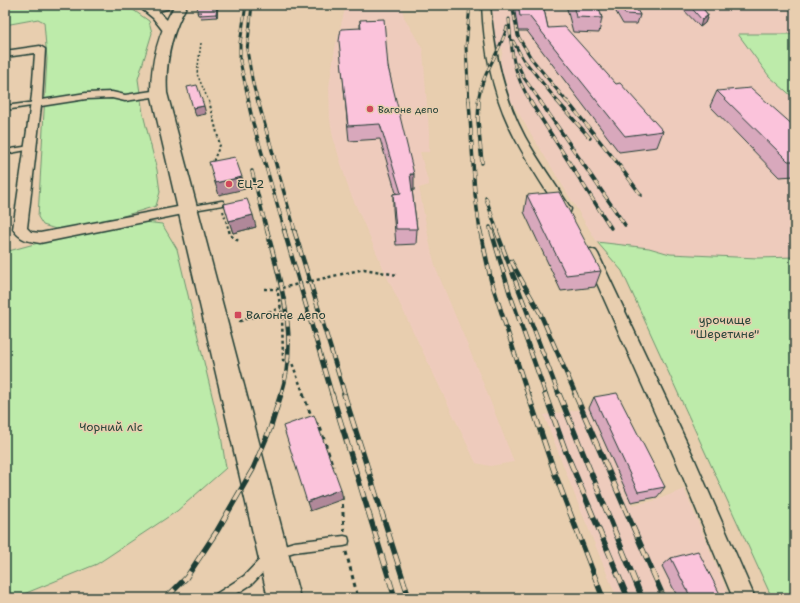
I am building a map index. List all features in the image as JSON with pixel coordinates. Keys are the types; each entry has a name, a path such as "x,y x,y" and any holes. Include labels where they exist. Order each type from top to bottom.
{"main road":[{"path":"181,5 168,30 158,67 159,93 284,598"}],"street":[{"path":"142,5 155,8 172,5"},
{"path":"142,5 155,13 165,24 168,30"},
{"path":"486,5 489,45 500,90 508,113 523,142 571,219"},
{"path":"5,54 40,49 36,104 20,229 27,236 40,238 188,209"},
{"path":"36,104 86,96 112,95 125,98 159,93"},
{"path":"586,244 611,294 744,598"}],"lane":[{"path":"5,108 36,104"},
{"path":"5,152 30,148"},
{"path":"188,209 221,203"},
{"path":"220,598 248,580 273,554 294,546 344,541"}],"path":[{"path":"201,43 197,74 209,102 220,145 211,166"},
{"path":"221,203 230,236 240,242"},
{"path":"264,289 276,289 364,269 375,269 390,275 397,275"},
{"path":"276,289 281,308 283,360 292,363 312,419 320,427 334,470"},
{"path":"238,315 240,321 281,308"},
{"path":"340,492 342,499 344,541 358,598"}],"shaded area":[{"path":"346,5 401,5 404,17 423,50 429,152 420,152 429,185 419,188 431,250 436,269 514,462 490,466 476,463 388,279 349,190 333,137 330,120 329,87 335,48"},
{"path":"492,5 795,5 795,34 738,34 769,76 795,99 795,257 758,258 670,254 649,248 597,242 511,101 500,64 503,49 495,46"},
{"path":"589,408 632,505 654,501 684,489 730,598 617,598 577,501 544,415"}],"green space":[{"name":"Чорний ліс","path":"5,5 126,5 149,21 152,33 138,79 143,114 157,170 160,192 156,206 110,220 110,228 145,222 162,224 177,249 220,429 226,468 177,511 97,564 14,598 5,598 5,252 60,237 59,230 43,225 38,217 47,59 44,22 38,19 5,25"},
{"path":"738,34 795,34 795,99 769,76"},
{"name":"урочище \"Шеретине\"","path":"597,242 649,248 670,254 758,258 795,257 795,598 772,598 622,271"}],"building":[{"path":"198,5 217,5 216,14 200,15 201,12 197,12"},
{"path":"518,5 543,5 548,28 565,27 616,84 620,83 663,131 625,136 529,16 520,16"},
{"path":"573,5 598,5 602,18 576,17"},
{"path":"620,5 634,5 640,15 625,14"},
{"path":"689,5 700,5 708,15 702,20"},
{"name":"Вагоне депо","path":"384,19 388,67 414,174 410,174 417,229 396,229 393,194 401,193 380,124 348,126 339,41 341,29 361,28 360,20"},
{"path":"197,85 204,106 193,108 187,87"},
{"path":"751,88 795,127 795,161 788,161 717,91"},
{"path":"235,157 242,177 215,183 209,162"},
{"path":"559,192 601,271 566,275 527,195"},
{"path":"247,199 253,215 229,221 224,204"},
{"path":"617,393 665,487 638,492 594,397"},
{"path":"314,415 341,489 307,502 283,426"},
{"path":"698,551 722,598 691,598 671,558"}],"railway":[{"path":"246,5 240,43 240,61 249,102"},
{"path":"252,5 247,50 258,102"},
{"path":"469,102 466,47 470,5"},
{"path":"512,5 518,36 531,58 567,102"},
{"path":"509,19 512,53 516,72 531,102"},
{"path":"478,102 483,82 504,37 507,27"},
{"path":"513,41 523,59 558,102"},
{"path":"517,63 524,78 541,102"},
{"path":"248,101 253,123 285,231"},
{"path":"258,101 295,231"},
{"path":"469,101 475,194 480,231"},
{"path":"479,101 478,121 482,163"},
{"path":"530,101 611,228"},
{"path":"540,101 625,225"},
{"path":"557,101 590,138"},
{"path":"567,101 616,161 641,195"},
{"path":"252,171 267,231"},
{"path":"486,198 497,231"},
{"path":"490,227 491,231"},
{"path":"267,230 278,271 286,312 288,332 286,374 281,395"},
{"path":"284,230 332,395"},
{"path":"294,230 345,395"},
{"path":"480,230 491,280 528,395"},
{"path":"491,230 510,294 546,395"},
{"path":"496,230 559,395"},
{"path":"511,261 540,313 576,395"},
{"path":"166,598 186,578 217,531 253,469 270,429 281,394"},
{"path":"332,394 395,598"},
{"path":"344,394 409,598"},
{"path":"528,394 555,474 603,598"},
{"path":"545,394 566,452 628,598"},
{"path":"559,394 642,598"},
{"path":"575,394 664,598"}],"place":[{"name":"Вагоне депо","path":"370,109"},
{"name":"ЕЦ-2","path":"229,184"},
{"name":"Вагонне депо","path":"238,315"}]}
